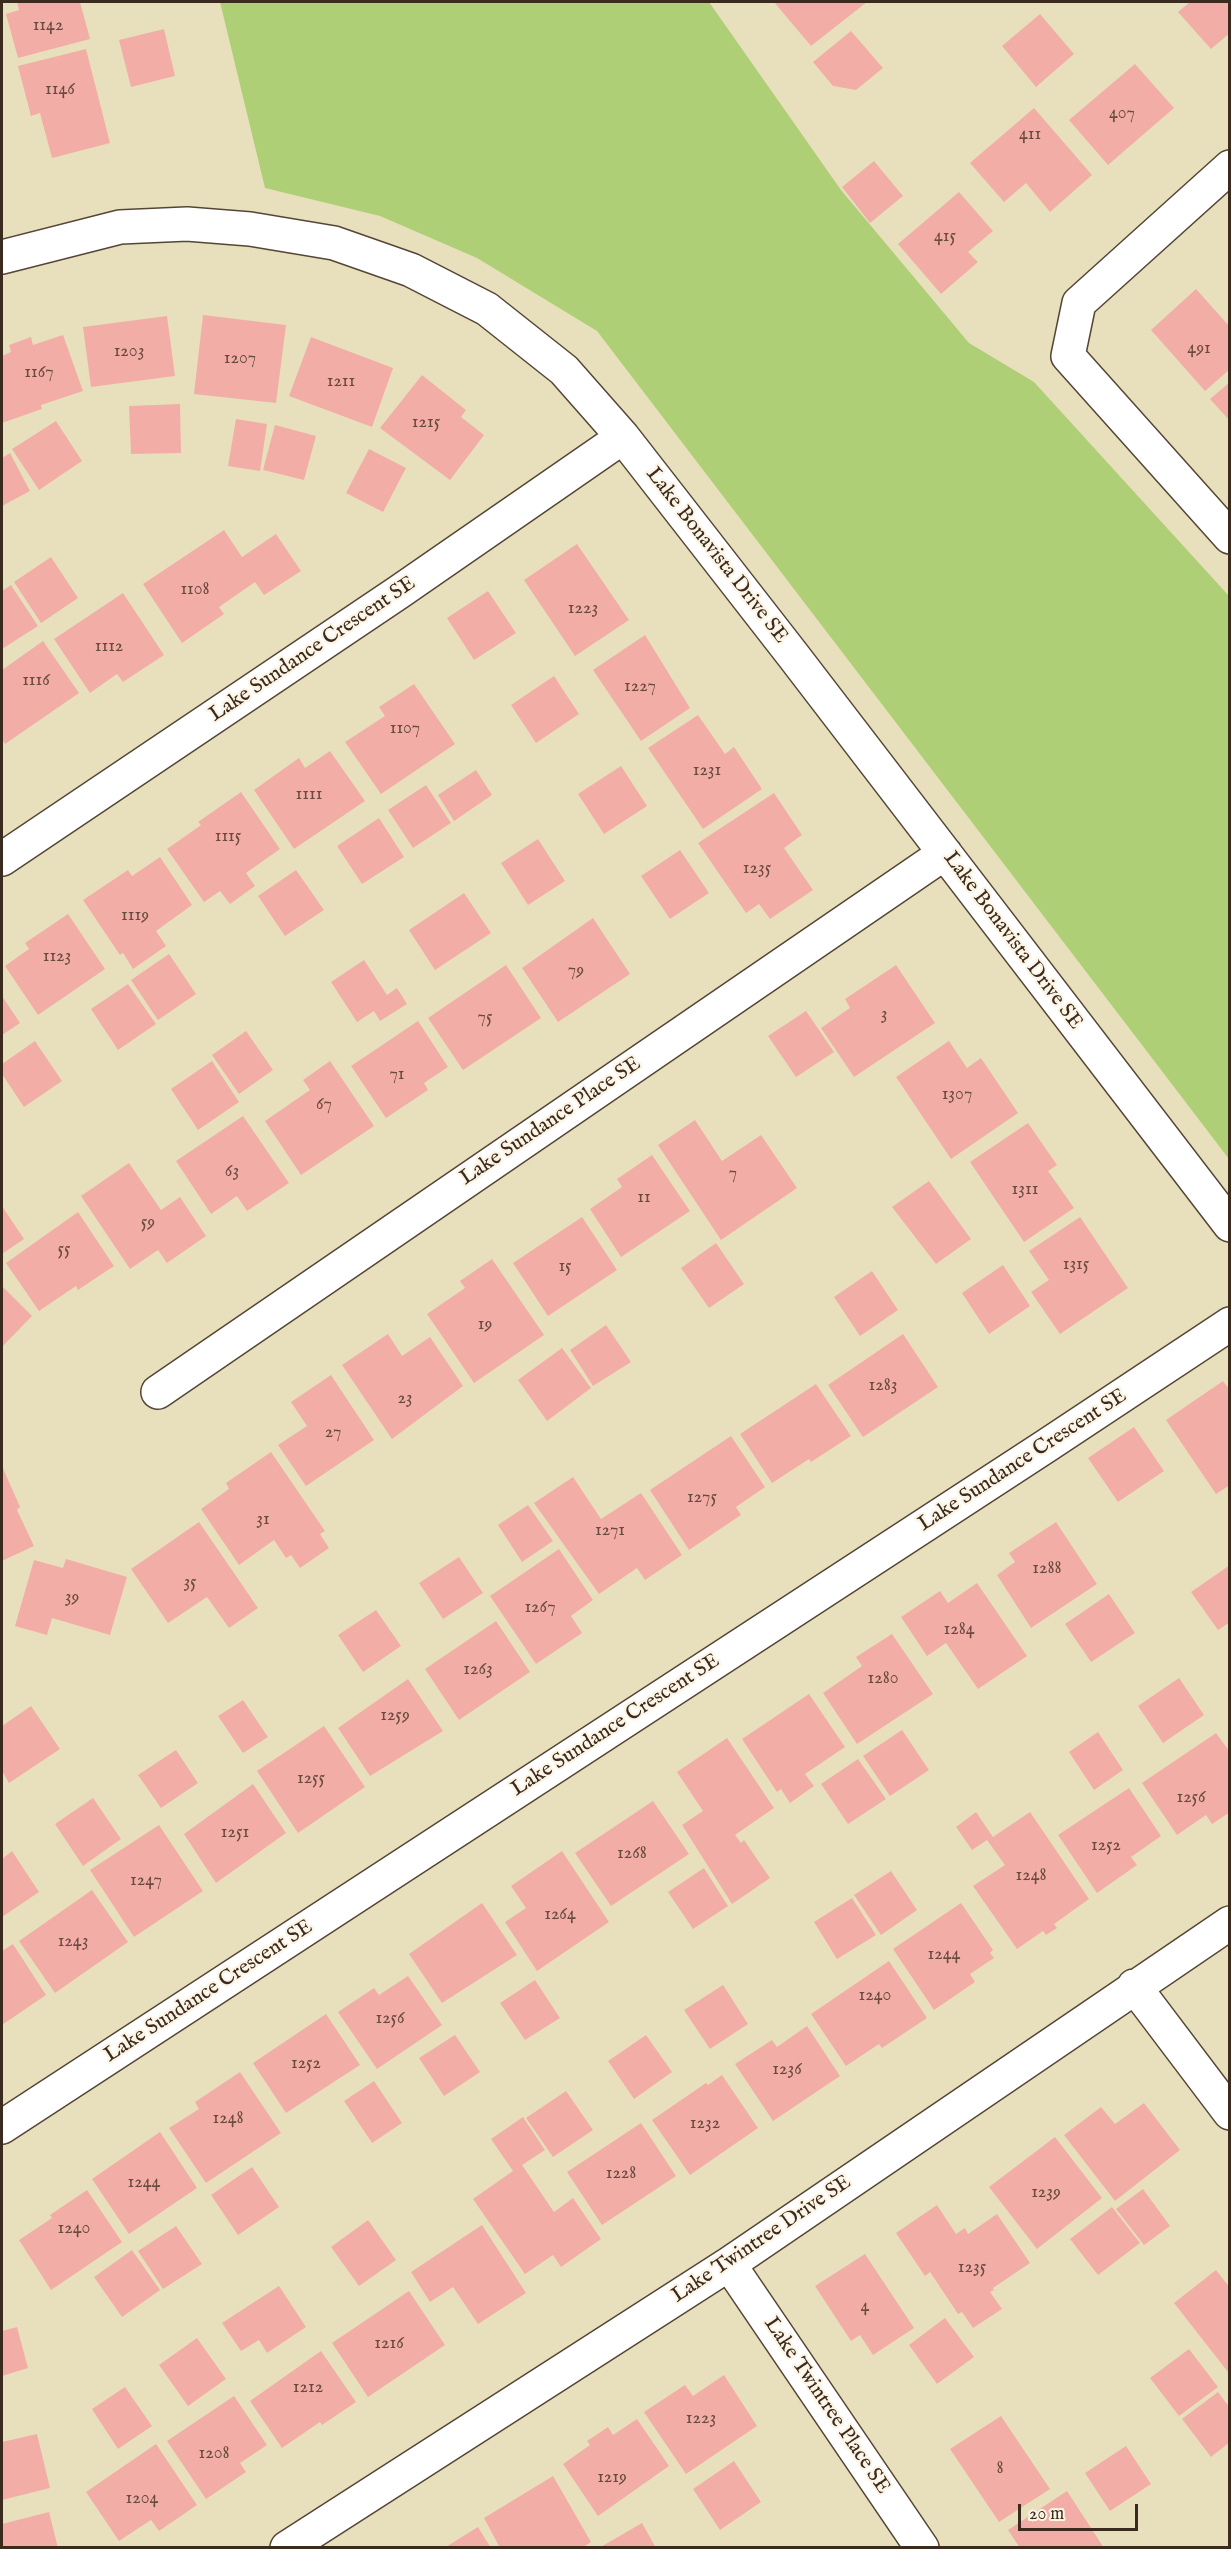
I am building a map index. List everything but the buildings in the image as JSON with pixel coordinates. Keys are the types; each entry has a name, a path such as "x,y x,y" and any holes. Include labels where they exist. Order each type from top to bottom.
{"street":[{"path":"1230,167 1079,303 1068,356 1230,537"},
{"name":"Lake Bonavista Drive SE","path":"2,257 120,227 187,224 250,229 334,243 411,270 487,309 564,370 623,437 1230,1225"},
{"name":"Lake Sundance Crescent SE","path":"2,859 399,592 623,437"},
{"name":"Lake Sundance Place SE","path":"158,1392 945,853"},
{"name":"Lake Sundance Crescent SE","path":"2,2127 1230,1324"},
{"name":"Lake Twintree Drive SE","path":"303,2544 729,2264 1134,1986 1230,1923"},
{"path":"1134,1986 1230,2113"},
{"name":"Lake Twintree Place SE","path":"729,2264 922,2547"}],"green space":[{"path":"220,2 709,2 841,190 969,343 1034,382 1229,596 1229,1159 597,331 477,258 380,216 265,188"}]}
